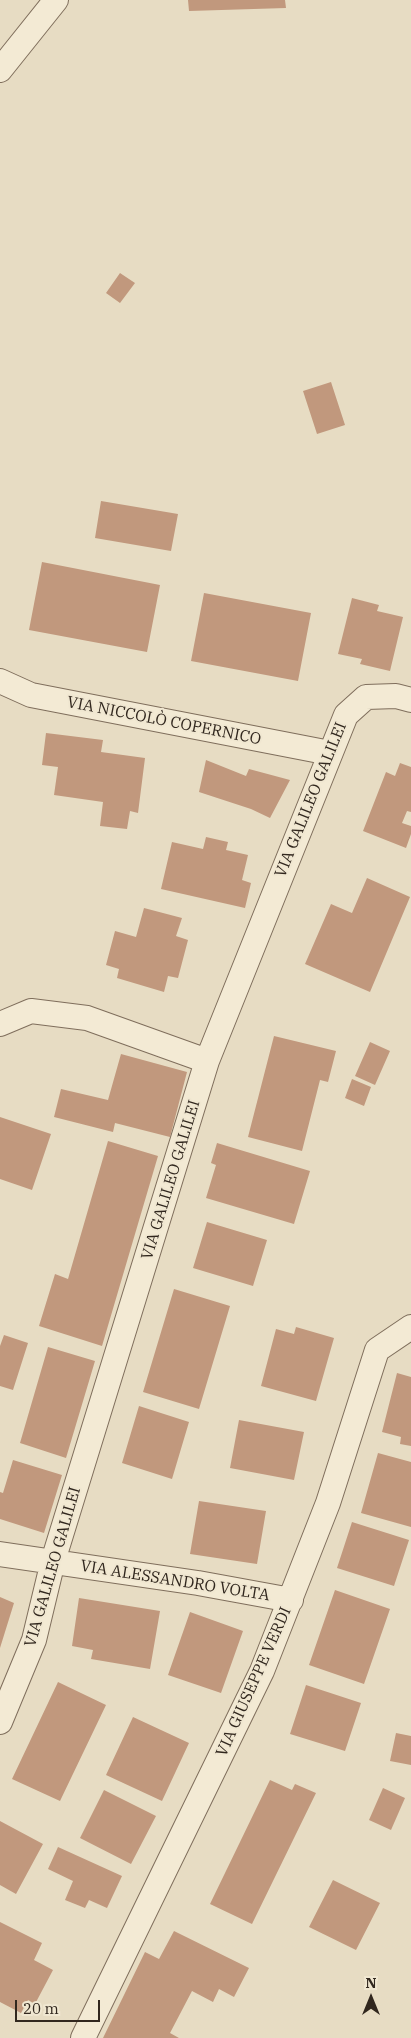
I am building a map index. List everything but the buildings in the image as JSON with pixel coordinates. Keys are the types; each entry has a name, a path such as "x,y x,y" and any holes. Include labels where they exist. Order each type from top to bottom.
{"street":[{"path":"0,70 56,0"},
{"name":"VIA NICCOLÒ COPERNICO","path":"0,681 31,695 330,753"},
{"name":"VIA GALILEO GALILEI","path":"0,1722 34,1640 53,1562 207,1061 330,753 346,715 366,697 396,696 411,700"},
{"path":"0,1024 31,1011 87,1018 207,1061"},
{"name":"VIA GIUSEPPE VERDI","path":"83,2038 262,1671 328,1503 378,1350 411,1327"},
{"name":"VIA ALESSANDRO VOLTA","path":"0,1554 198,1583 291,1600"}]}
